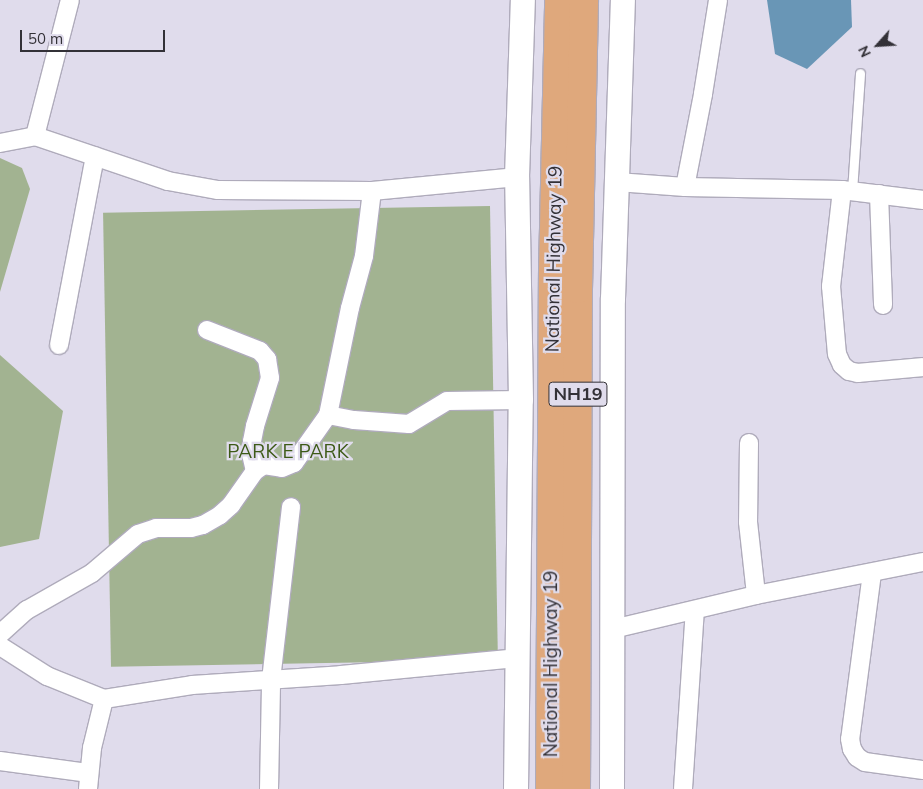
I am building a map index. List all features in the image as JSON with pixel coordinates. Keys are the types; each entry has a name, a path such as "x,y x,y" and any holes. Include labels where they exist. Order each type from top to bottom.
{"highway":[{"name":"National Highway 19","path":"550,789 553,282 559,0"},
{"name":"NH19","path":"576,789 578,289 584,0"}],"main road":[{"path":"516,789 516,658 521,400 517,177 523,0"},
{"path":"612,789 613,299 623,0"}],"street":[{"path":"35,136 70,0"},
{"path":"685,187 703,94 718,0"},
{"path":"0,143 35,136 168,181 218,190 372,191 517,177"},
{"path":"59,345 96,156"},
{"path":"617,182 685,187 847,190 923,200"},
{"path":"847,190 830,286 837,354 842,365 849,371 858,373 923,367"},
{"path":"0,634 28,610 92,573 138,534 156,528 192,528 203,525 220,515 231,504 254,471 264,465 282,468 294,462 328,415 350,308 364,256 372,191"},
{"path":"879,194 883,305"},
{"path":"207,330 260,351 267,359 270,378 252,442 251,454 254,471"},
{"path":"328,415 354,420 409,424 447,401 521,400"},
{"path":"749,443 748,522 756,595"},
{"path":"269,789 271,680 291,507"},
{"path":"612,629 756,595 923,562"},
{"path":"872,572 850,739 852,749 857,757 865,762 923,770"},
{"path":"683,789 695,610"},
{"path":"0,646 47,676 104,699 159,689 516,658"},
{"path":"0,761 89,781 92,748 104,699"}],"lane":[{"path":"847,190 860,73"}],"green space":[{"path":"0,158 22,168 30,189 0,292"},
{"name":"PARK E PARK","path":"490,206 498,660 111,667 103,213"},
{"path":"0,355 63,411 39,539 0,547"}],"water":[{"path":"767,0 851,0 852,27 807,69 775,54"}]}
